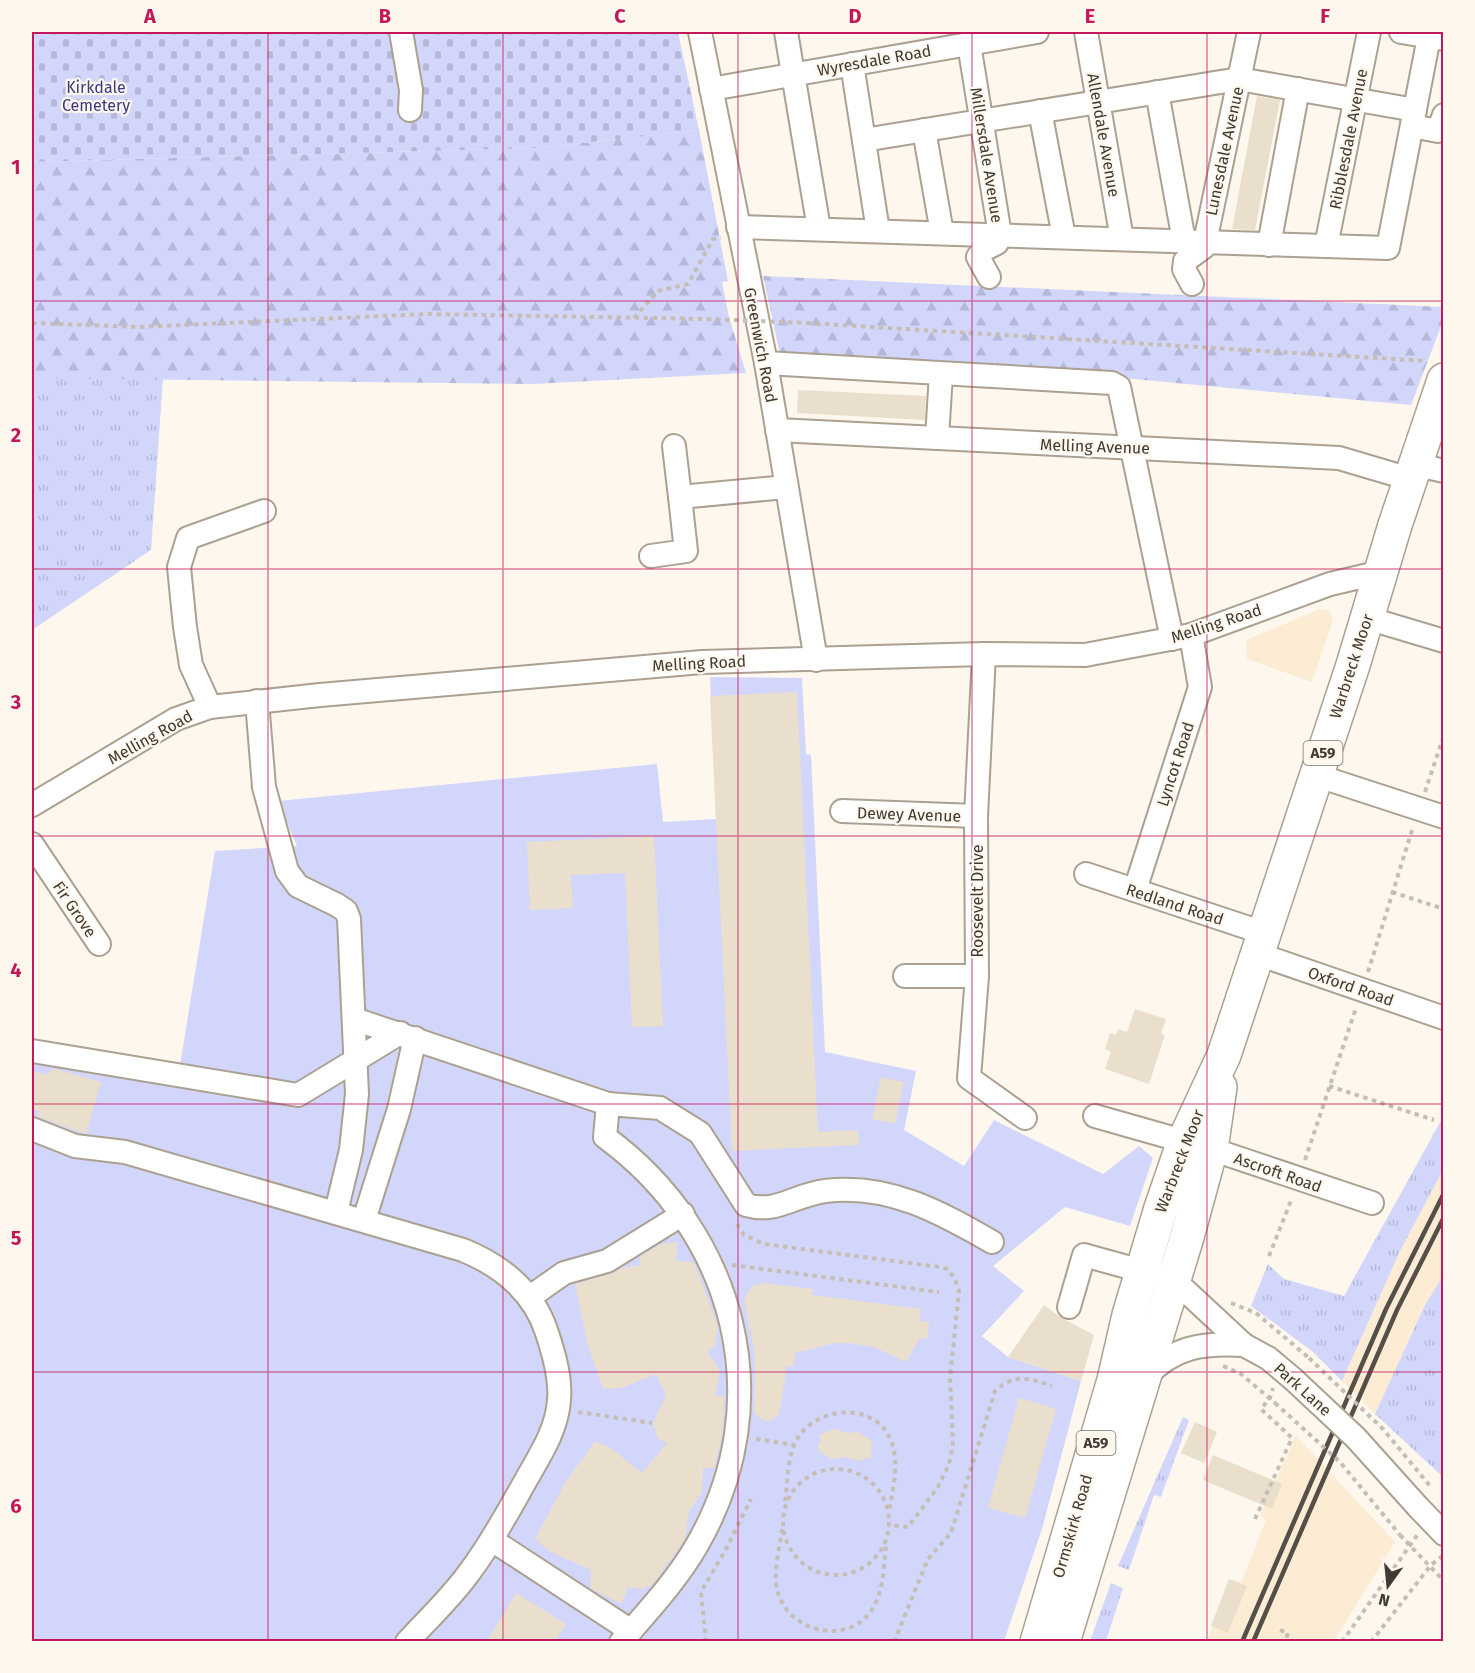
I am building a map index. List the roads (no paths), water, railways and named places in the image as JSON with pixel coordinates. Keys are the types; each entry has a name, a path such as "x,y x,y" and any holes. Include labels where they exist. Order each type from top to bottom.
{"highway":[{"name":"Warbreck Moor","path":"1174,1280 1198,1145 1224,1055 1381,572 1422,471 1432,370"},
{"name":"Warbreck Moor","path":"1142,1271 1198,1145"},
{"name":"Ormskirk Road","path":"1037,1641 1107,1402 1142,1271"},
{"name":"Ormskirk Road","path":"1063,1641 1174,1280"}],"street":[{"path":"401,32 411,90 410,110"},
{"name":"Greenwich Road","path":"700,32 766,363 816,660"},
{"path":"786,32 819,229"},
{"name":"Wyresdale Road","path":"711,89 1036,32"},
{"name":"Allendale Avenue","path":"1086,32 1122,239"},
{"name":"Lunesdale Avenue","path":"1192,284 1184,269 1185,253 1239,79 1249,32"},
{"name":"Ribblesdale Avenue","path":"1326,246 1369,32"},
{"path":"739,231 819,229 1122,239 1185,253 1269,245 1388,248 1414,118 1436,38 1401,32"},
{"name":"Millersdale Avenue","path":"969,44 1000,235 997,243 983,250 976,265"},
{"path":"852,64 878,231"},
{"path":"864,140 1239,79 1356,99 1414,118 1438,131 1443,115"},
{"path":"1269,245 1298,89"},
{"path":"1157,92 1185,253"},
{"path":"1040,111 1064,237"},
{"path":"924,130 942,233"},
{"name":"Lyncot Road","path":"766,363 1112,383 1119,387 1130,447 1163,585 1200,687 1135,890"},
{"path":"937,438 942,374"},
{"name":"Melling Avenue","path":"777,430 1339,458 1422,471"},
{"path":"651,556 686,551 674,446"},
{"path":"680,497 786,487"},
{"path":"210,707 191,665 179,567 188,538 264,511"},
{"name":"Melling Road","path":"32,805 176,719 210,707 702,662 984,654 1085,655 1181,637 1320,588 1381,572"},
{"path":"1367,618 1443,641"},
{"name":"Roosevelt Drive","path":"984,654 976,816 977,976 969,1078 1025,1118"},
{"path":"257,701 264,787 287,871 298,886 337,905 346,911 349,919 357,1094 345,1181 336,1212"},
{"path":"1315,775 1443,817"},
{"name":"Dewey Avenue","path":"842,812 976,816"},
{"name":"Fir Grove","path":"32,844 99,944"},
{"name":"Redland Road","path":"1086,874 1197,911 1261,943"},
{"name":"Oxford Road","path":"1261,943 1443,1018"},
{"path":"905,976 977,976"},
{"path":"354,1019 608,1104 660,1108 700,1133 746,1205 761,1209 775,1207 804,1195 824,1191 848,1189 878,1192 913,1200 938,1210 992,1242"},
{"path":"32,1051 298,1095 355,1060 407,1035"},
{"path":"364,1220 399,1109 407,1035"},
{"path":"492,1540 626,1636 682,1569 698,1544 722,1488 738,1436 739,1368 730,1316 710,1262 684,1214 662,1186 605,1137 608,1104"},
{"name":"Ascroft Road","path":"1095,1116 1198,1145 1372,1203"},
{"path":"32,1129 75,1146 125,1152 364,1220 482,1258 515,1281 530,1297 540,1312 552,1348 559,1382 558,1409 547,1443 492,1540 471,1571 407,1641"},
{"path":"530,1297 564,1273 607,1262 684,1214"},
{"name":"Park Lane","path":"1069,1307 1084,1255 1174,1280 1244,1345 1268,1358 1293,1379 1356,1438 1430,1520"},
{"path":"1144,1377 1161,1360 1209,1344 1244,1345"}],"railway":[{"path":"1242,1642 1386,1309 1444,1193"},
{"path":"1253,1642 1397,1310 1444,1217"}],"park label":[{"name":"Kirkdale Cemetery","path":"96,96"}]}
